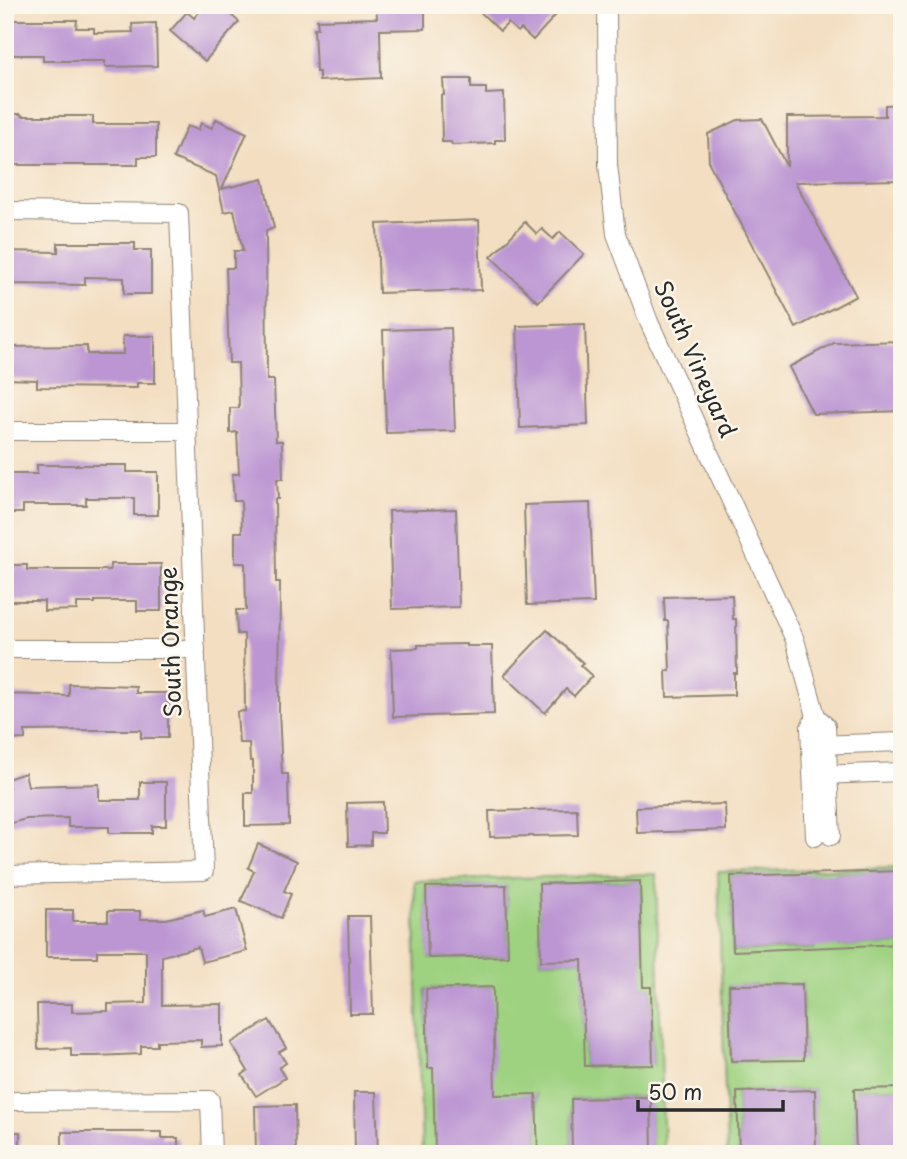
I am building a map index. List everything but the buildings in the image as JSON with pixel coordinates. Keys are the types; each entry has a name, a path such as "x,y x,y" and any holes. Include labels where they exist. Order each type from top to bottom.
{"street":[{"name":"South Vineyard","path":"607,5 608,165 615,234 649,322 795,640 816,716 810,727 818,744 823,836"},
{"name":"South Orange","path":"5,211 179,213 204,872 5,875"},
{"path":"5,431 188,431"},
{"path":"5,649 196,649"},
{"path":"818,744 902,742"},
{"path":"820,775 902,772"},
{"path":"5,1101 210,1100 212,1154"}],"green space":[{"path":"902,867 902,871 836,873 838,946 902,944 902,1088 855,1089 856,1154 816,1154 814,1090 737,1092 739,1154 727,1154 718,872","holes":["812,875 814,949 733,951 731,876","802,984 804,1059 731,1061 729,986"]},
{"path":"656,874 664,1154 652,1154 650,1097 571,1099 572,1154 538,1154 536,1094 435,1154 422,1154 414,881","holes":["640,881 642,958 541,961 540,884","506,886 508,956 429,958 426,887","492,987 428,1068 426,989","651,987 653,1064 585,1066 583,989"]}]}
